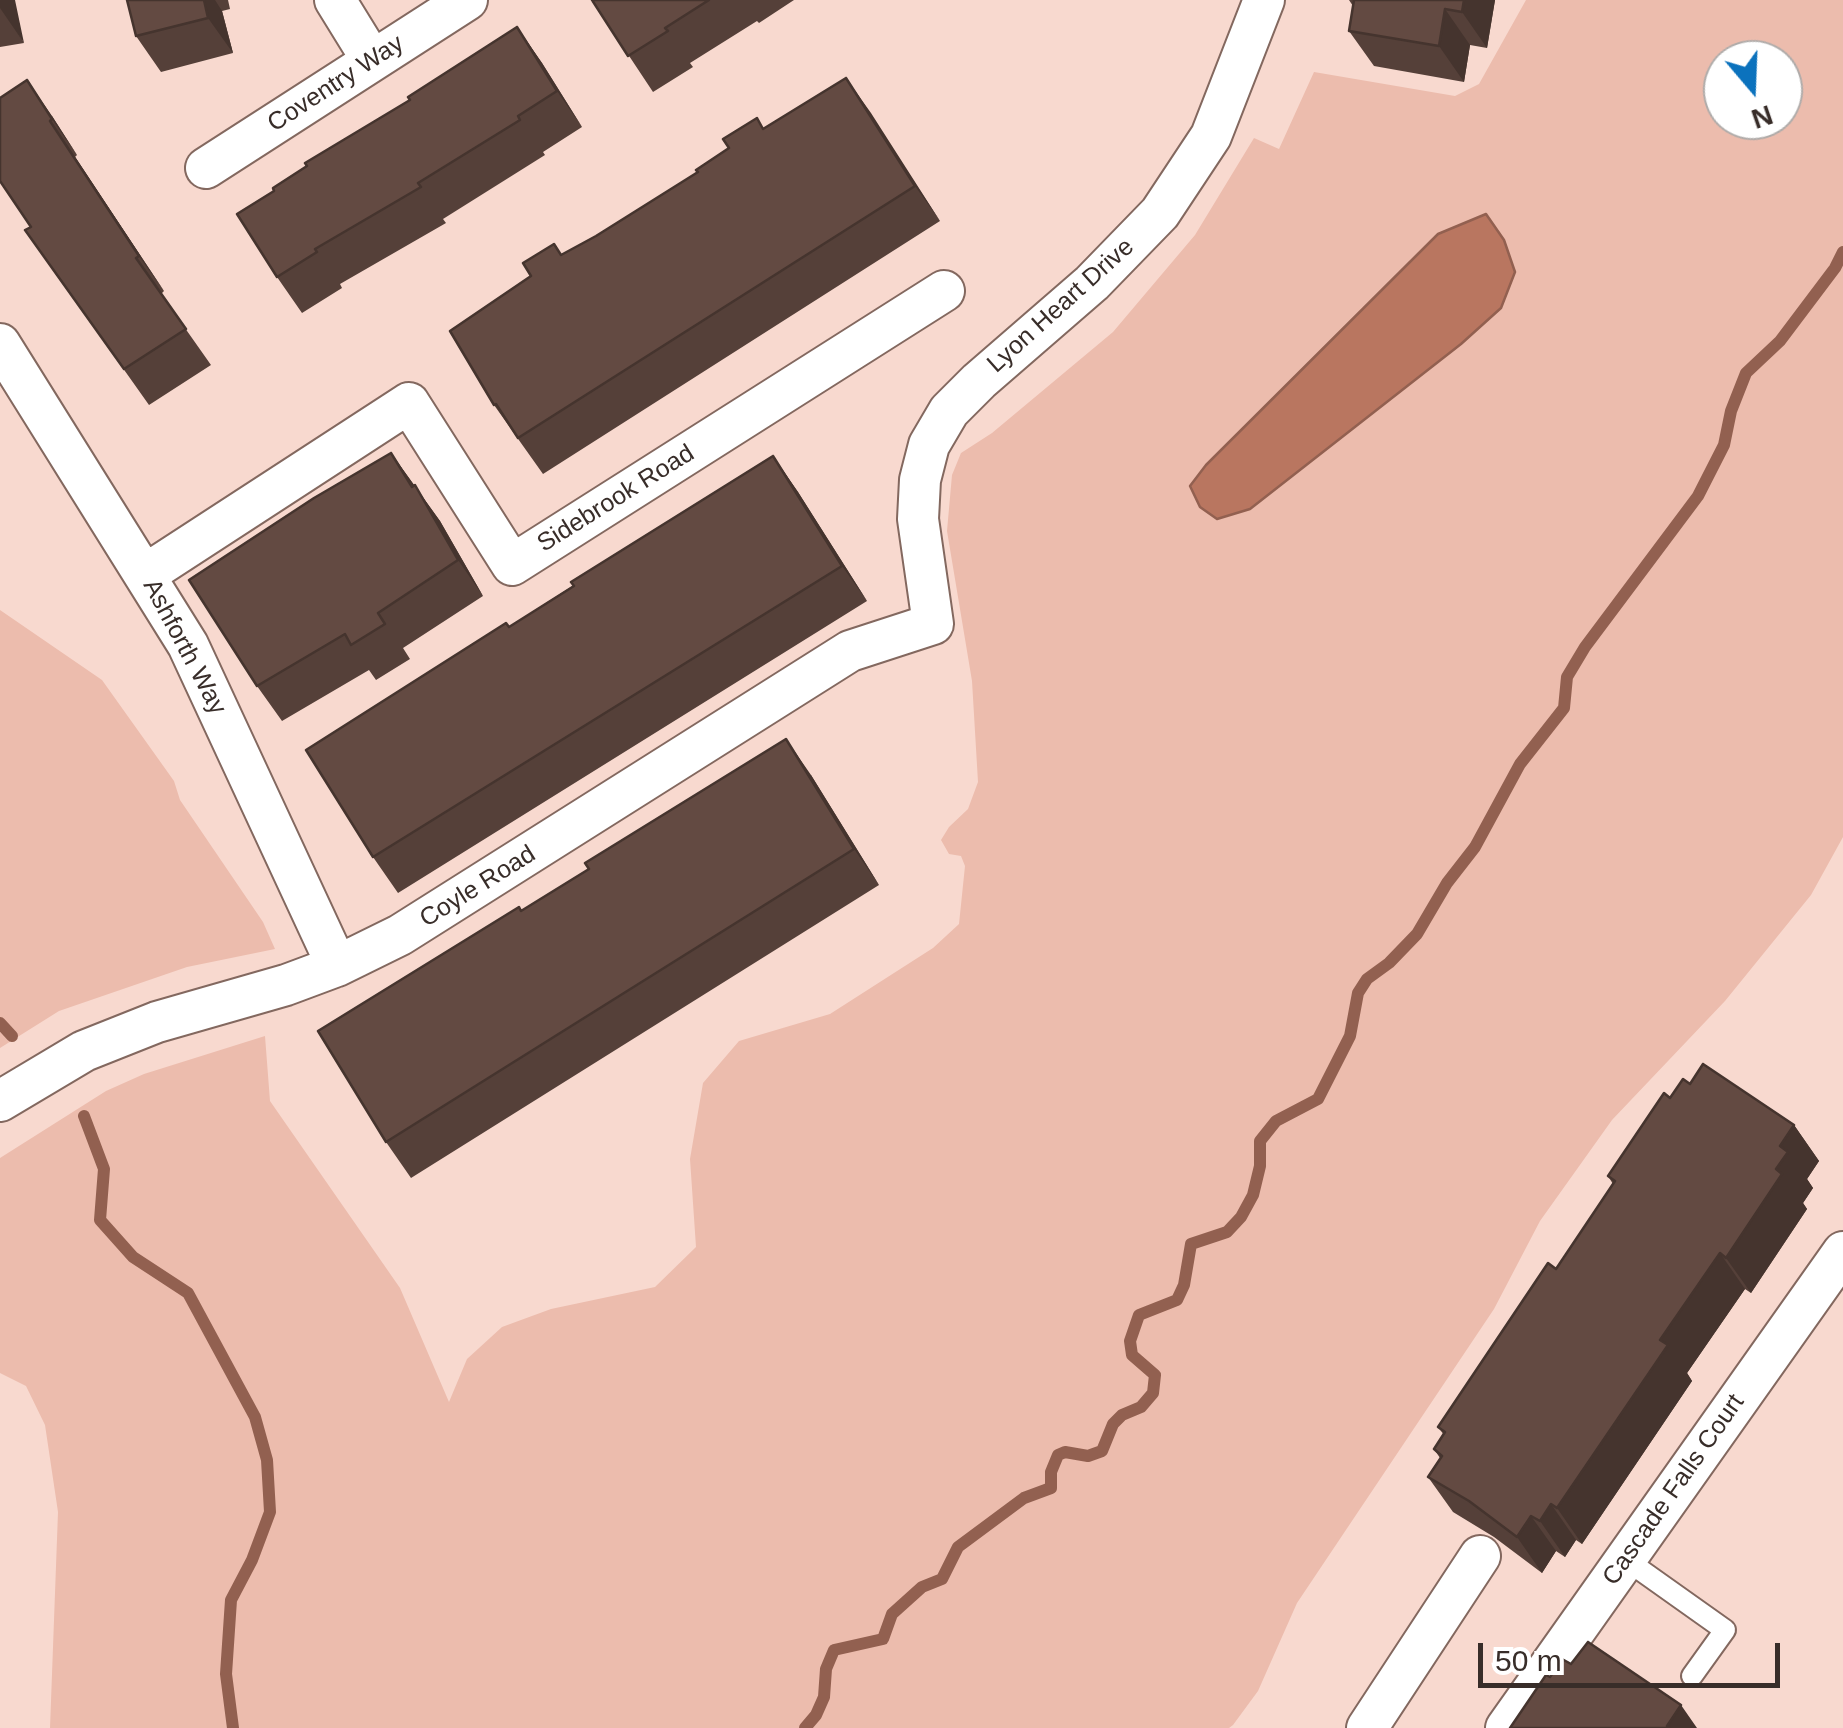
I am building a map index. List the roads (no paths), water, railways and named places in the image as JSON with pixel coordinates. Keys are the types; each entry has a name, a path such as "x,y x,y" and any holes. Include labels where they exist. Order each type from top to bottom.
{"street":[{"path":"335,0 372,60"},
{"name":"Coventry Way","path":"206,168 467,0"},
{"name":"Lyon Heart Drive","path":"932,624 918,519 920,480 928,445 948,412 978,380 1092,283 1160,213 1212,136 1264,0"},
{"name":"Sidebrook Road","path":"146,574 409,403 512,565 944,291"},
{"name":"Ashforth Way","path":"0,344 188,645 337,966"},
{"name":"Coyle Road","path":"0,1101 84,1051 157,1022 286,985 337,966 400,935 850,651 932,624"},
{"name":"Cascade Falls Court","path":"1506,1728 1843,1252"},
{"path":"1367,1728 1480,1556"}],"lane":[{"path":"1626,1559 1725,1630 1692,1676"}],"waterway":[{"path":"805,1728 824,1697 826,1669 834,1650 883,1639 892,1614 922,1587 942,1579 958,1547 1024,1498 1051,1488 1051,1472 1058,1455 1065,1452 1088,1456 1102,1451 1113,1424 1122,1415 1141,1407 1153,1393 1155,1375 1132,1355 1130,1341 1139,1315 1177,1300 1184,1285 1191,1244 1227,1232 1241,1217 1253,1195 1260,1166 1260,1141 1276,1121 1318,1099 1350,1036 1358,993 1367,979 1417,934 1447,883 1475,847 1520,764 1564,708 1567,677 1585,647 1698,496 1724,445 1731,411 1746,373 1780,341 1843,252"},
{"path":"0,1023 12,1036"},
{"path":"84,1116 104,1169 100,1220 133,1257 188,1293 255,1417 267,1460 270,1512 231,1600 226,1674 233,1728"}]}
